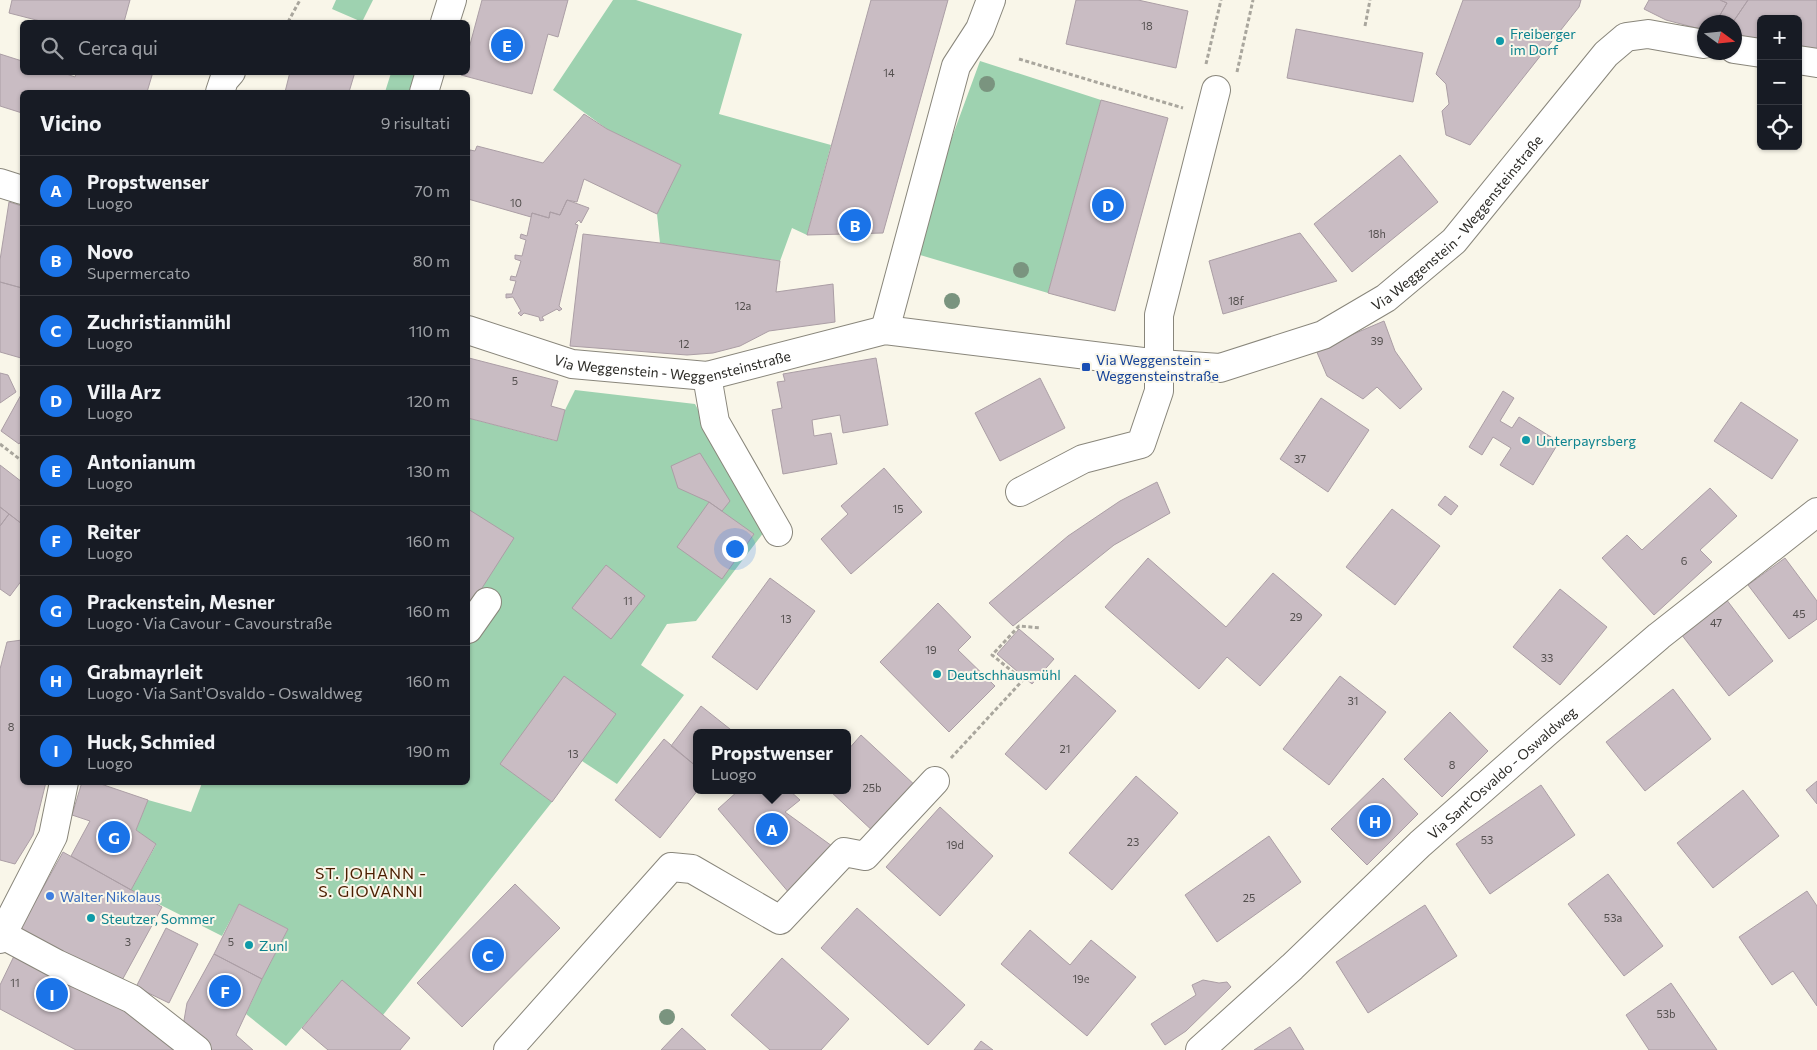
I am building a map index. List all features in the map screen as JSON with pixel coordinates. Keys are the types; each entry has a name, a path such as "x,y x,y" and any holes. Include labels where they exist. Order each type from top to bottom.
{"street":[{"path":"446,20 452,0"},
{"path":"885,330 956,66 980,29 990,0"},
{"name":"Via Weggenstein - Weggensteinstraße","path":"470,331 572,364 707,376 885,330 1159,364 1220,368 1323,335 1386,298 1454,241 1606,54 1626,37 1648,34 1697,43"},
{"path":"1742,50 1757,52"},
{"path":"1802,61 1817,63"},
{"path":"221,90 224,80 229,75"},
{"path":"425,90 429,75"},
{"path":"1020,492 1083,459 1141,444 1158,391 1159,315 1211,91"},
{"path":"0,183 20,189"},
{"path":"707,376 715,422 778,532"},
{"name":"Via Sant'Osvaldo - Oswaldweg","path":"1200,1050 1292,967 1420,844 1547,732 1659,636 1817,512"},
{"path":"470,626 487,602"},
{"path":"508,1050 671,867 692,869 780,920 844,852 865,856 935,781"},
{"path":"63,785 53,836 1,937 132,999 197,1050"}],"path":[{"path":"289,20 300,0"},
{"path":"1211,91 1221,0"},
{"path":"1019,59 1232,94 1253,0"},
{"path":"1365,26 1370,0"},
{"path":"0,444 20,459"},
{"path":"935,781 938,772 1023,680 992,655 1018,626 1041,628"}],"green space":[{"path":"336,0 373,0 363,20 357,20 332,9"},
{"path":"613,0 636,0 742,34 719,114 831,145 807,235 792,228 780,261 660,243 657,214 681,165 607,129 553,90"},
{"path":"980,61 1101,100 1048,293 910,252"},
{"path":"390,75 417,75 414,90 386,90"},
{"path":"575,390 695,404 764,532 696,621 667,624 641,665 684,695 617,784 582,761 501,764 552,802 383,1015 342,981 286,1046 246,1014 288,929 239,904 222,936 131,890 156,845 136,830 148,800 191,812 201,785 470,785 470,419 556,441 565,410"}],"building":[{"path":"12,0 130,0 125,20 36,20 9,13"},
{"path":"482,0 568,0 558,37 548,34 532,94 461,75 470,75 470,45"},
{"path":"871,0 948,0 883,233 807,235"},
{"path":"1076,0 1138,0 1188,11 1176,68 1066,44"},
{"name":"Freiberger im Dorf","path":"1463,0 1581,0 1579,7 1470,145 1446,135 1442,111 1449,104 1446,84 1436,74"},
{"path":"1649,0 1720,0 1727,3 1720,15 1697,15 1697,28 1666,20 1644,9"},
{"path":"1720,0 1748,0 1738,15 1720,15 1727,3"},
{"path":"1748,0 1817,0 1817,52 1802,49 1802,15 1757,15 1757,39 1742,36 1742,15 1738,15"},
{"path":"1296,29 1423,53 1413,102 1287,78"},
{"path":"0,54 20,60 20,75 69,75 75,77 76,75 152,75 148,90 20,90 20,112 0,106"},
{"path":"289,75 354,75 350,90 286,90"},
{"path":"1101,100 1168,118 1115,311 1048,293"},
{"path":"584,114 607,129 681,165 657,214 584,179 577,202 567,200 560,215 550,212 549,218 532,213 531,217 470,200 470,150 475,151 477,146 543,163"},
{"path":"1400,155 1438,202 1352,272 1314,224"},
{"path":"567,200 589,208 581,223 579,220 575,224 578,225 559,306 562,309 559,311 557,309 542,317 544,320 540,321 539,317 524,313 521,316 518,313 521,311 513,297 506,298 506,294 512,294 516,281 510,280 511,276 516,277 521,261 515,259 515,255 522,256 526,240 520,238 521,234 527,236 532,213 549,218 550,212 560,215"},
{"path":"9,202 20,205 20,287 0,282 0,260"},
{"path":"1300,233 1337,281 1223,314 1209,261"},
{"path":"583,234 660,243 780,261 776,292 833,284 835,322 769,331 740,346 713,353 687,355 570,346"},
{"path":"0,282 20,287 20,358 0,352"},
{"path":"1384,321 1395,351 1422,389 1400,409 1377,387 1363,399 1327,376 1316,350"},
{"path":"470,358 558,381 551,406 565,410 557,441 470,419"},
{"path":"876,358 888,425 843,433 840,415 812,420 814,436 831,433 837,464 783,474 772,410 782,408 777,382 785,381 783,374"},
{"path":"0,373 8,375 16,392 0,403"},
{"path":"1040,378 1065,428 1000,461 975,413"},
{"name":"Unterpayrsberg","path":"1503,391 1514,398 1500,421 1512,428 1519,417 1559,442 1533,485 1500,465 1511,448 1493,437 1482,455 1469,447"},
{"path":"20,397 20,443 19,444 1,431"},
{"path":"1321,398 1369,430 1328,492 1280,459"},
{"path":"1741,402 1798,440 1772,479 1714,441"},
{"path":"700,453 730,501 722,511 709,502 678,488 671,466"},
{"path":"0,465 20,480 20,522 0,507"},
{"path":"884,468 922,512 851,574 821,539 848,514 841,506"},
{"path":"1157,482 1170,513 1114,545 1013,626 989,603 1068,536 1120,501"},
{"path":"1710,488 1737,516 1700,550 1712,562 1654,615 1602,558 1627,535 1642,550"},
{"path":"1445,496 1458,506 1451,515 1438,505"},
{"path":"709,502 754,534 722,579 677,547"},
{"path":"0,507 9,514 0,526"},
{"path":"1392,509 1440,546 1395,605 1346,567"},
{"path":"470,510 514,538 470,607"},
{"path":"9,514 20,522 20,583 10,596 0,589 0,526"},
{"path":"1148,558 1226,627 1273,573 1322,615 1260,686 1227,657 1199,689 1105,607"},
{"path":"1785,558 1817,601 1817,619 1789,639 1748,585"},
{"path":"606,565 645,596 611,639 572,608"},
{"path":"770,578 815,611 757,690 712,657"},
{"path":"1560,589 1607,627 1560,685 1513,647"},
{"path":"1726,599 1773,661 1729,696 1681,634"},
{"name":"Deutschhausmühl","path":"938,603 971,637 958,650 995,686 949,732 880,662"},
{"path":"1019,629 1054,659 1032,684 997,654"},
{"path":"20,640 20,785 45,785 33,835 15,864 0,860 0,669 7,642"},
{"path":"1075,675 1116,711 1046,790 1005,754"},
{"path":"564,676 616,714 552,802 500,764"},
{"path":"1340,676 1386,712 1329,785 1283,749"},
{"path":"1673,689 1711,739 1645,791 1606,742"},
{"path":"701,706 730,729 693,729 693,764 671,746"},
{"path":"1450,712 1488,751 1442,797 1404,759"},
{"path":"861,735 918,788 876,834 833,794 851,794 851,746"},
{"path":"664,739 693,764 693,794 695,794 660,838 615,800"},
{"path":"1136,776 1178,813 1112,890 1069,853"},
{"path":"1383,778 1418,814 1367,865 1331,829"},
{"path":"1817,781 1817,804 1806,790"},
{"path":"81,785 104,785 148,800 136,830 156,844 131,890 71,856 90,821 72,815"},
{"path":"1541,785 1575,835 1490,894 1456,844"},
{"path":"1743,790 1779,836 1713,888 1677,843"},
{"path":"735,794 793,794 800,800 785,812 832,846 790,894 718,809"},
{"path":"940,807 993,856 940,916 886,867"},
{"path":"1269,836 1301,882 1217,942 1185,895"},
{"name":"Steutzer, Sommer","path":"63,852 162,907 120,984 20,929"},
{"path":"1608,874 1663,946 1624,976 1568,904"},
{"path":"515,884 560,928 462,1027 417,983"},
{"path":"1807,891 1817,906 1817,1006 1793,971 1772,985 1739,937"},
{"name":"Zunl","path":"239,904 288,929 262,979 214,954"},
{"path":"1425,905 1457,956 1368,1013 1336,962"},
{"path":"857,908 965,1005 928,1045 821,948"},
{"path":"166,928 198,944 169,1003 136,987"},
{"path":"1030,930 1070,965 1091,940 1136,977 1087,1036 1001,964"},
{"path":"15,954 123,1004 183,1050 76,1050 0,1009 0,985"},
{"path":"214,954 262,979 236,1035 253,1050 207,1050 182,1032 187,1003"},
{"path":"782,958 849,1019 821,1050 770,1050 731,1015"},
{"path":"342,980 410,1038 400,1050 328,1050 302,1028"},
{"path":"1203,980 1219,983 1227,982 1231,987 1186,1031 1165,1045 1151,1024 1196,995 1192,985"},
{"path":"1671,983 1717,1050 1649,1050 1626,1015"},
{"path":"1290,1027 1304,1050 1254,1050"},
{"path":"682,1028 706,1050 661,1050"},
{"path":"981,1041 993,1050 974,1050"}],"place":[{"name":"Freiberger im Dorf","path":"1500,41"},
{"name":"Antonianum","path":"507,45"},
{"name":"Villa Arz","path":"1108,205"},
{"name":"Novo","path":"855,225"},
{"name":"Via Weggenstein - Weggensteinstraße","path":"1086,367"},
{"name":"Unterpayrsberg","path":"1526,440"},
{"name":"Deutschhausmühl","path":"937,674"},
{"name":"Grabmayrleit","path":"1375,821"},
{"name":"Propstwenser","path":"772,829"},
{"name":"Prackenstein, Mesner","path":"114,837"},
{"name":"Walter Nikolaus","path":"50,896"},
{"name":"Steutzer, Sommer","path":"91,918"},
{"name":"Zunl","path":"249,945"},
{"name":"Zuchristianmühl","path":"488,955"},
{"name":"Reiter","path":"225,991"},
{"name":"Huck, Schmied","path":"52,994"}],"district":[{"name":"ST. JOHANN - S. GIOVANNI","path":"371,881"}]}
